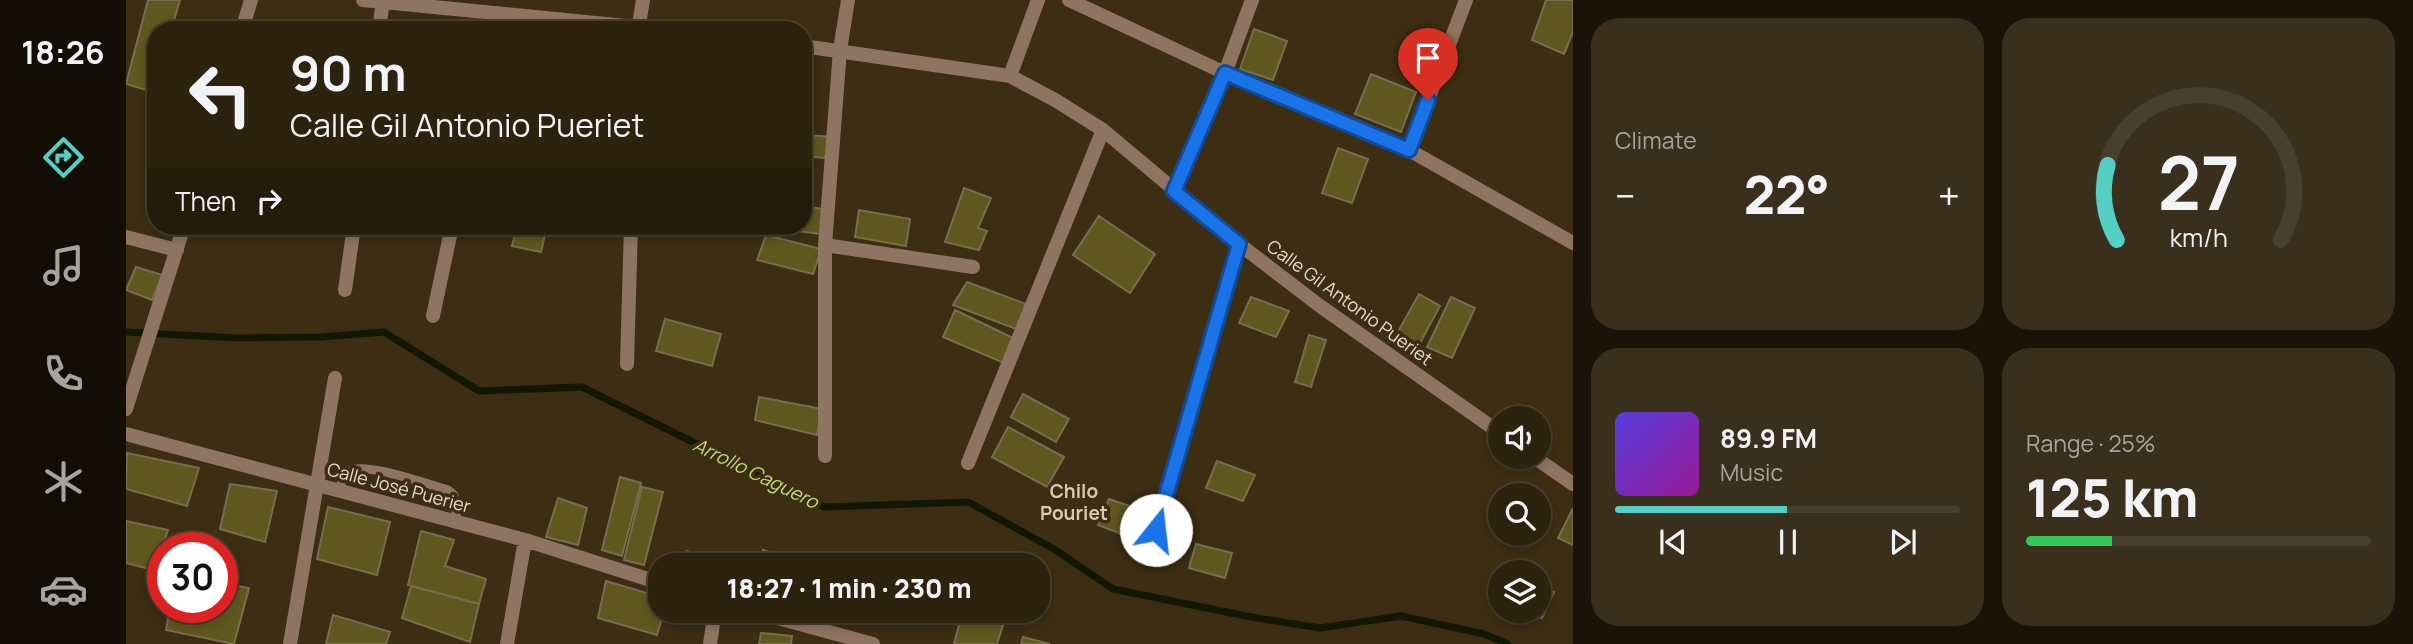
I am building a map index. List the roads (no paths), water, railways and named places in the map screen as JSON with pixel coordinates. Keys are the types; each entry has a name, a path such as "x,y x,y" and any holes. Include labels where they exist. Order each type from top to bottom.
{"street":[{"path":"245,21 251,0"},
{"path":"363,0 566,21"},
{"path":"639,21 643,0"},
{"path":"825,456 825,245 840,50 848,0"},
{"path":"1010,76 1038,0"},
{"path":"1069,0 1225,73 1409,150 1573,243"},
{"path":"1174,191 1225,73 1252,0"},
{"path":"1409,150 1466,0"},
{"path":"380,21 383,1"},
{"path":"494,21 495,14"},
{"name":"Calle Gil Antonio Pueriet","path":"812,47 1010,76 1103,130 1239,244 1320,306 1488,425"},
{"path":"968,463 1103,130"},
{"path":"126,409 181,235"},
{"path":"345,290 353,235"},
{"path":"433,316 450,235"},
{"path":"627,364 631,235"},
{"path":"126,237 177,250"},
{"path":"1149,555 1239,244"},
{"path":"825,245 973,267"},
{"path":"290,644 335,378"},
{"name":"Calle José Puerier","path":"126,434 526,540 648,579"},
{"path":"1551,469 1573,484"},
{"path":"507,644 526,540"},
{"path":"710,644 713,623"},
{"path":"796,623 873,644"}],"lane":[{"path":"337,490 349,472 359,467 394,475 448,490 454,495 457,522"}],"waterway":[{"name":"Arrollo Caguero","path":"126,332 237,338 321,337 384,332 479,391 582,387 824,507 968,502 1054,549 1113,589 1320,628 1401,616 1484,634 1508,644"}],"district":[{"name":"Chilo Pouriet","path":"1074,502"}]}
